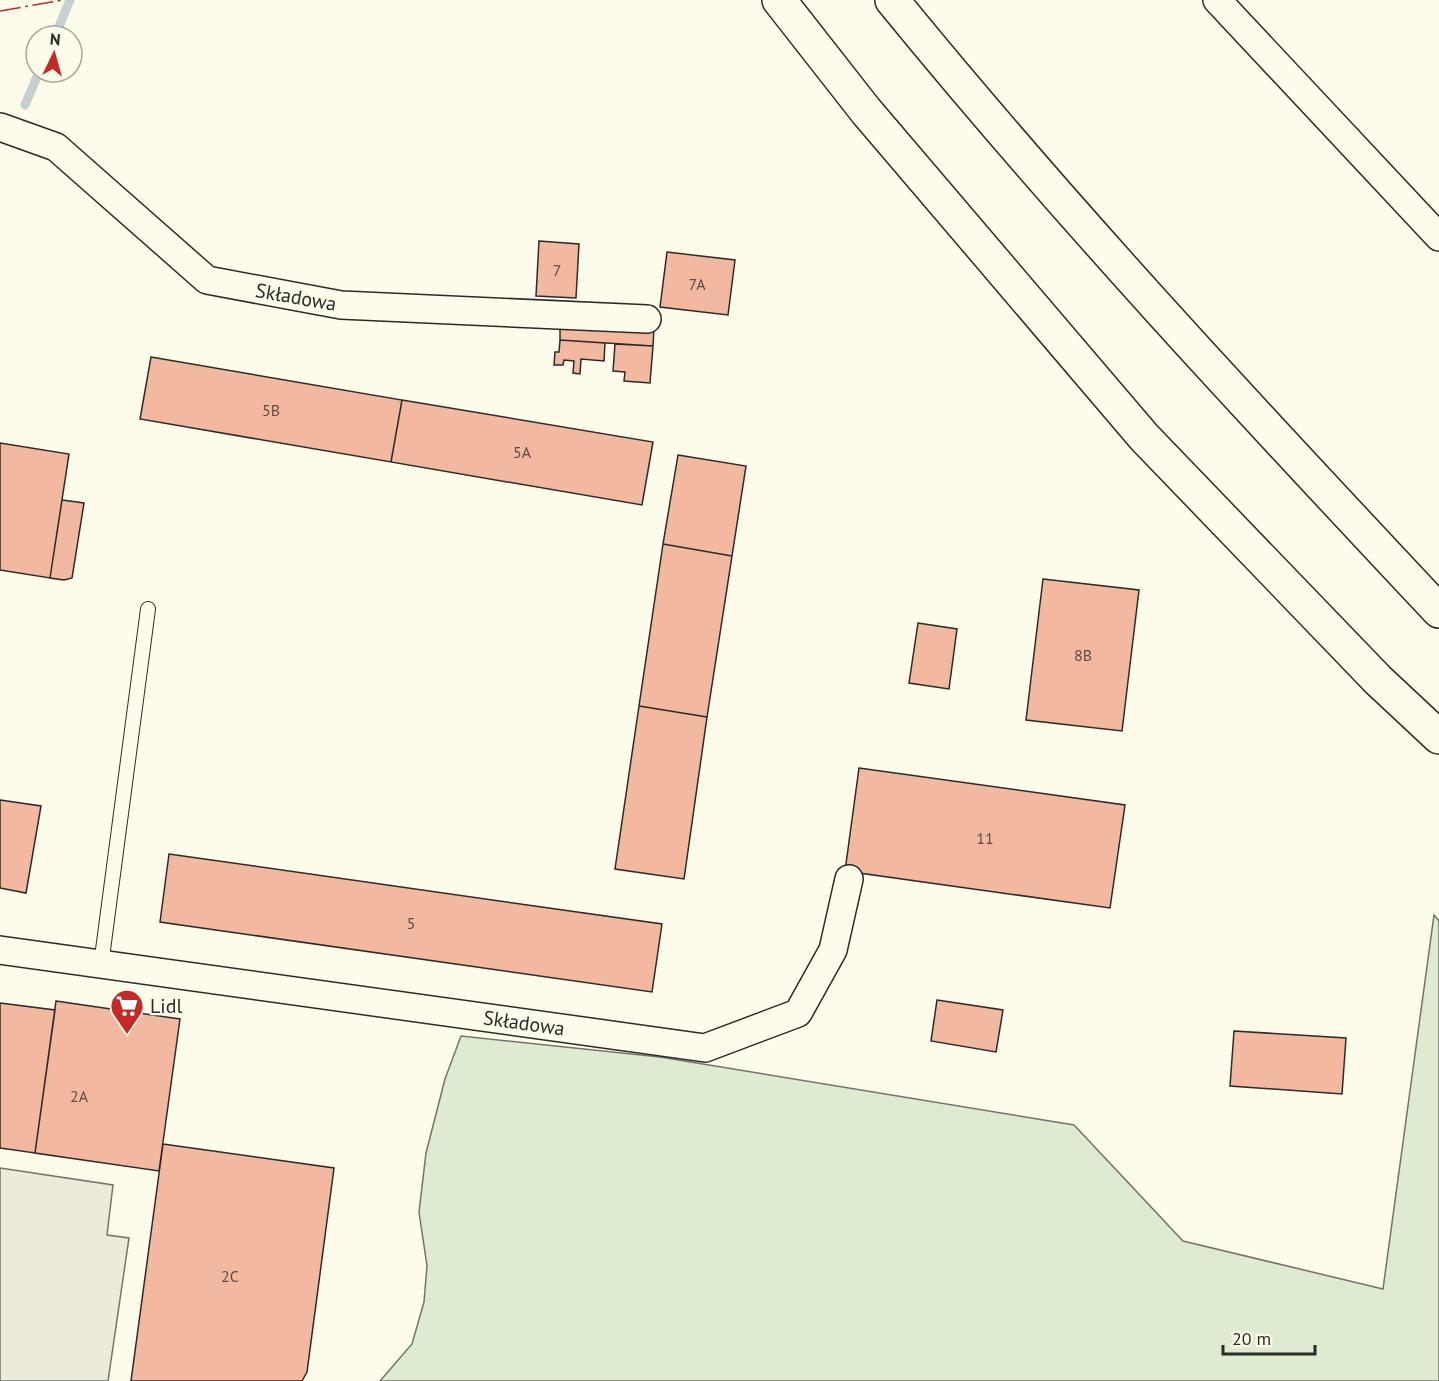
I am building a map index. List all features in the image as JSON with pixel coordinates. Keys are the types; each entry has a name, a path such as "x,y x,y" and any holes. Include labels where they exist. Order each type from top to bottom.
{"highway":[{"path":"779,0 866,111 1144,437 1378,680 1439,737"},
{"path":"892,0 942,62 1224,381 1439,611"}],"street":[{"path":"1216,0 1439,237"},
{"name":"Składowa","path":"0,127 56,147 207,280 341,305 646,319"},
{"name":"Składowa","path":"0,950 705,1048 798,1013 832,950 849,879"}],"lane":[{"path":"101,965 148,609"}],"green space":[{"path":"1434,915 1439,921 1439,1381 380,1381 412,1344 424,1302 427,1266 419,1212 426,1153 445,1079 461,1036 660,1057 1074,1125 1183,1241 1383,1289"}],"shaded area":[{"path":"0,1168 113,1185 107,1235 129,1238 108,1381 0,1381"}],"building":[{"path":"539,241 579,244 576,298 536,296"},
{"path":"667,252 735,260 728,315 660,307"},
{"path":"560,322 654,328 653,346 560,340"},
{"path":"560,340 605,343 604,361 581,359 580,374 573,373 574,361 564,360 563,365 554,365 555,352 559,352"},
{"path":"615,344 653,346 650,383 624,381 625,372 613,371"},
{"path":"151,357 402,400 391,462 140,419"},
{"path":"402,400 653,442 642,505 391,462"},
{"path":"0,443 69,454 50,578 0,570"},
{"path":"678,455 746,466 732,556 663,544"},
{"path":"62,500 84,503 72,578 64,580 50,578"},
{"path":"663,544 732,556 707,717 639,706"},
{"path":"1043,579 1139,590 1122,731 1026,720"},
{"path":"918,623 957,629 949,689 909,683"},
{"path":"639,706 707,717 684,879 615,869"},
{"path":"859,768 1125,805 1110,908 845,871"},
{"path":"0,800 41,806 26,893 0,888"},
{"path":"169,854 662,924 652,992 160,922"},
{"path":"937,1000 1003,1010 996,1052 931,1041"},
{"path":"56,1001 180,1019 159,1171 35,1153"},
{"path":"0,1003 55,1010 35,1153 0,1148"},
{"path":"1234,1031 1346,1038 1342,1094 1230,1086"},
{"path":"163,1144 334,1168 307,1372 302,1381 131,1381"}],"waterway":[{"path":"60,24 70,0"},
{"path":"25,105 34,84"}],"power":[{"path":"0,11 63,0"}],"place":[{"name":"Lidl","path":"127,1035"}]}
